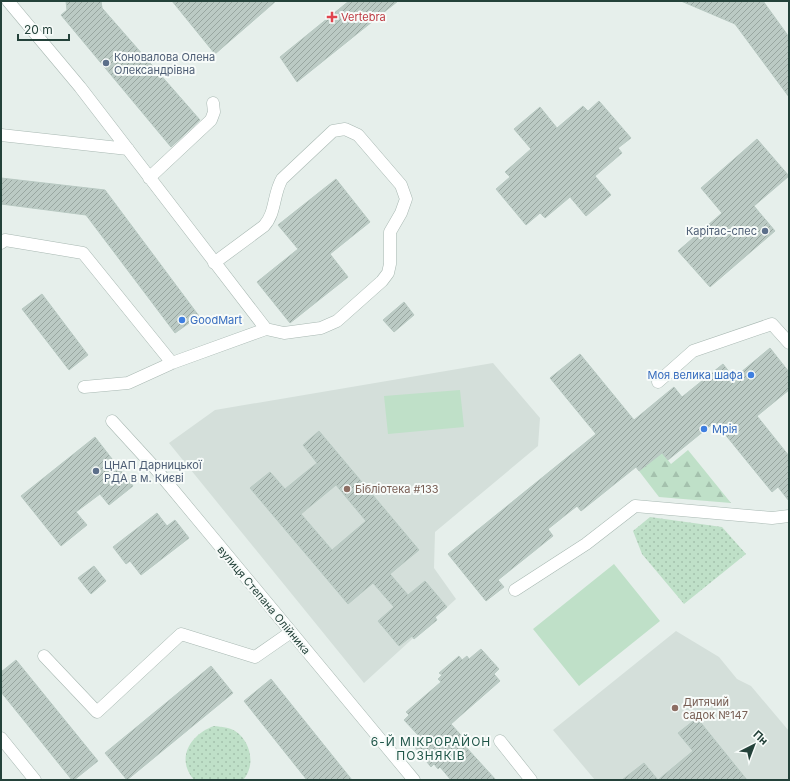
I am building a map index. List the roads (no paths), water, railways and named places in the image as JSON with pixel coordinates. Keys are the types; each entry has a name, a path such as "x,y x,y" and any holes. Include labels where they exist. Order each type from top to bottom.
{"street":[{"path":"8,1 80,87 266,329"},
{"path":"150,178 211,120 214,112 213,104"},
{"path":"84,387 128,383 172,363 266,329 284,333 321,328 337,321 388,273 390,264 390,232 401,213 406,199 401,185 358,135 345,129 333,131 282,179 278,186 270,220 214,263"},
{"path":"1,136 128,149"},
{"path":"1,243 5,240 83,253 172,363"},
{"path":"658,382 693,351 772,324 789,343"},
{"name":"вулиця Степана Олійника","path":"112,421 155,468 414,780"},
{"path":"515,590 586,544 635,506 772,518 789,516"},
{"path":"44,656 97,712 181,634 255,658 292,632"},
{"path":"1,738 35,780"},
{"path":"500,741 531,780"}],"place":[{"name":"Vertebra","path":"332,17"},
{"name":"Коновалова Олена Олександрівна","path":"106,63"},
{"name":"Карітас-спес","path":"765,231"},
{"name":"GoodMart","path":"182,320"},
{"name":"Моя велика шафа","path":"751,375"},
{"name":"Мрія","path":"704,429"},
{"name":"ЦНАП Дарницької РДА в м. Києві","path":"96,471"},
{"name":"Бібліотека #133","path":"347,489"},
{"name":"Дитячий садок №147","path":"675,708"}],"district":[{"name":"6-Й МІКРОРАЙОН ПОЗНЯКІВ","path":"431,749"}]}
